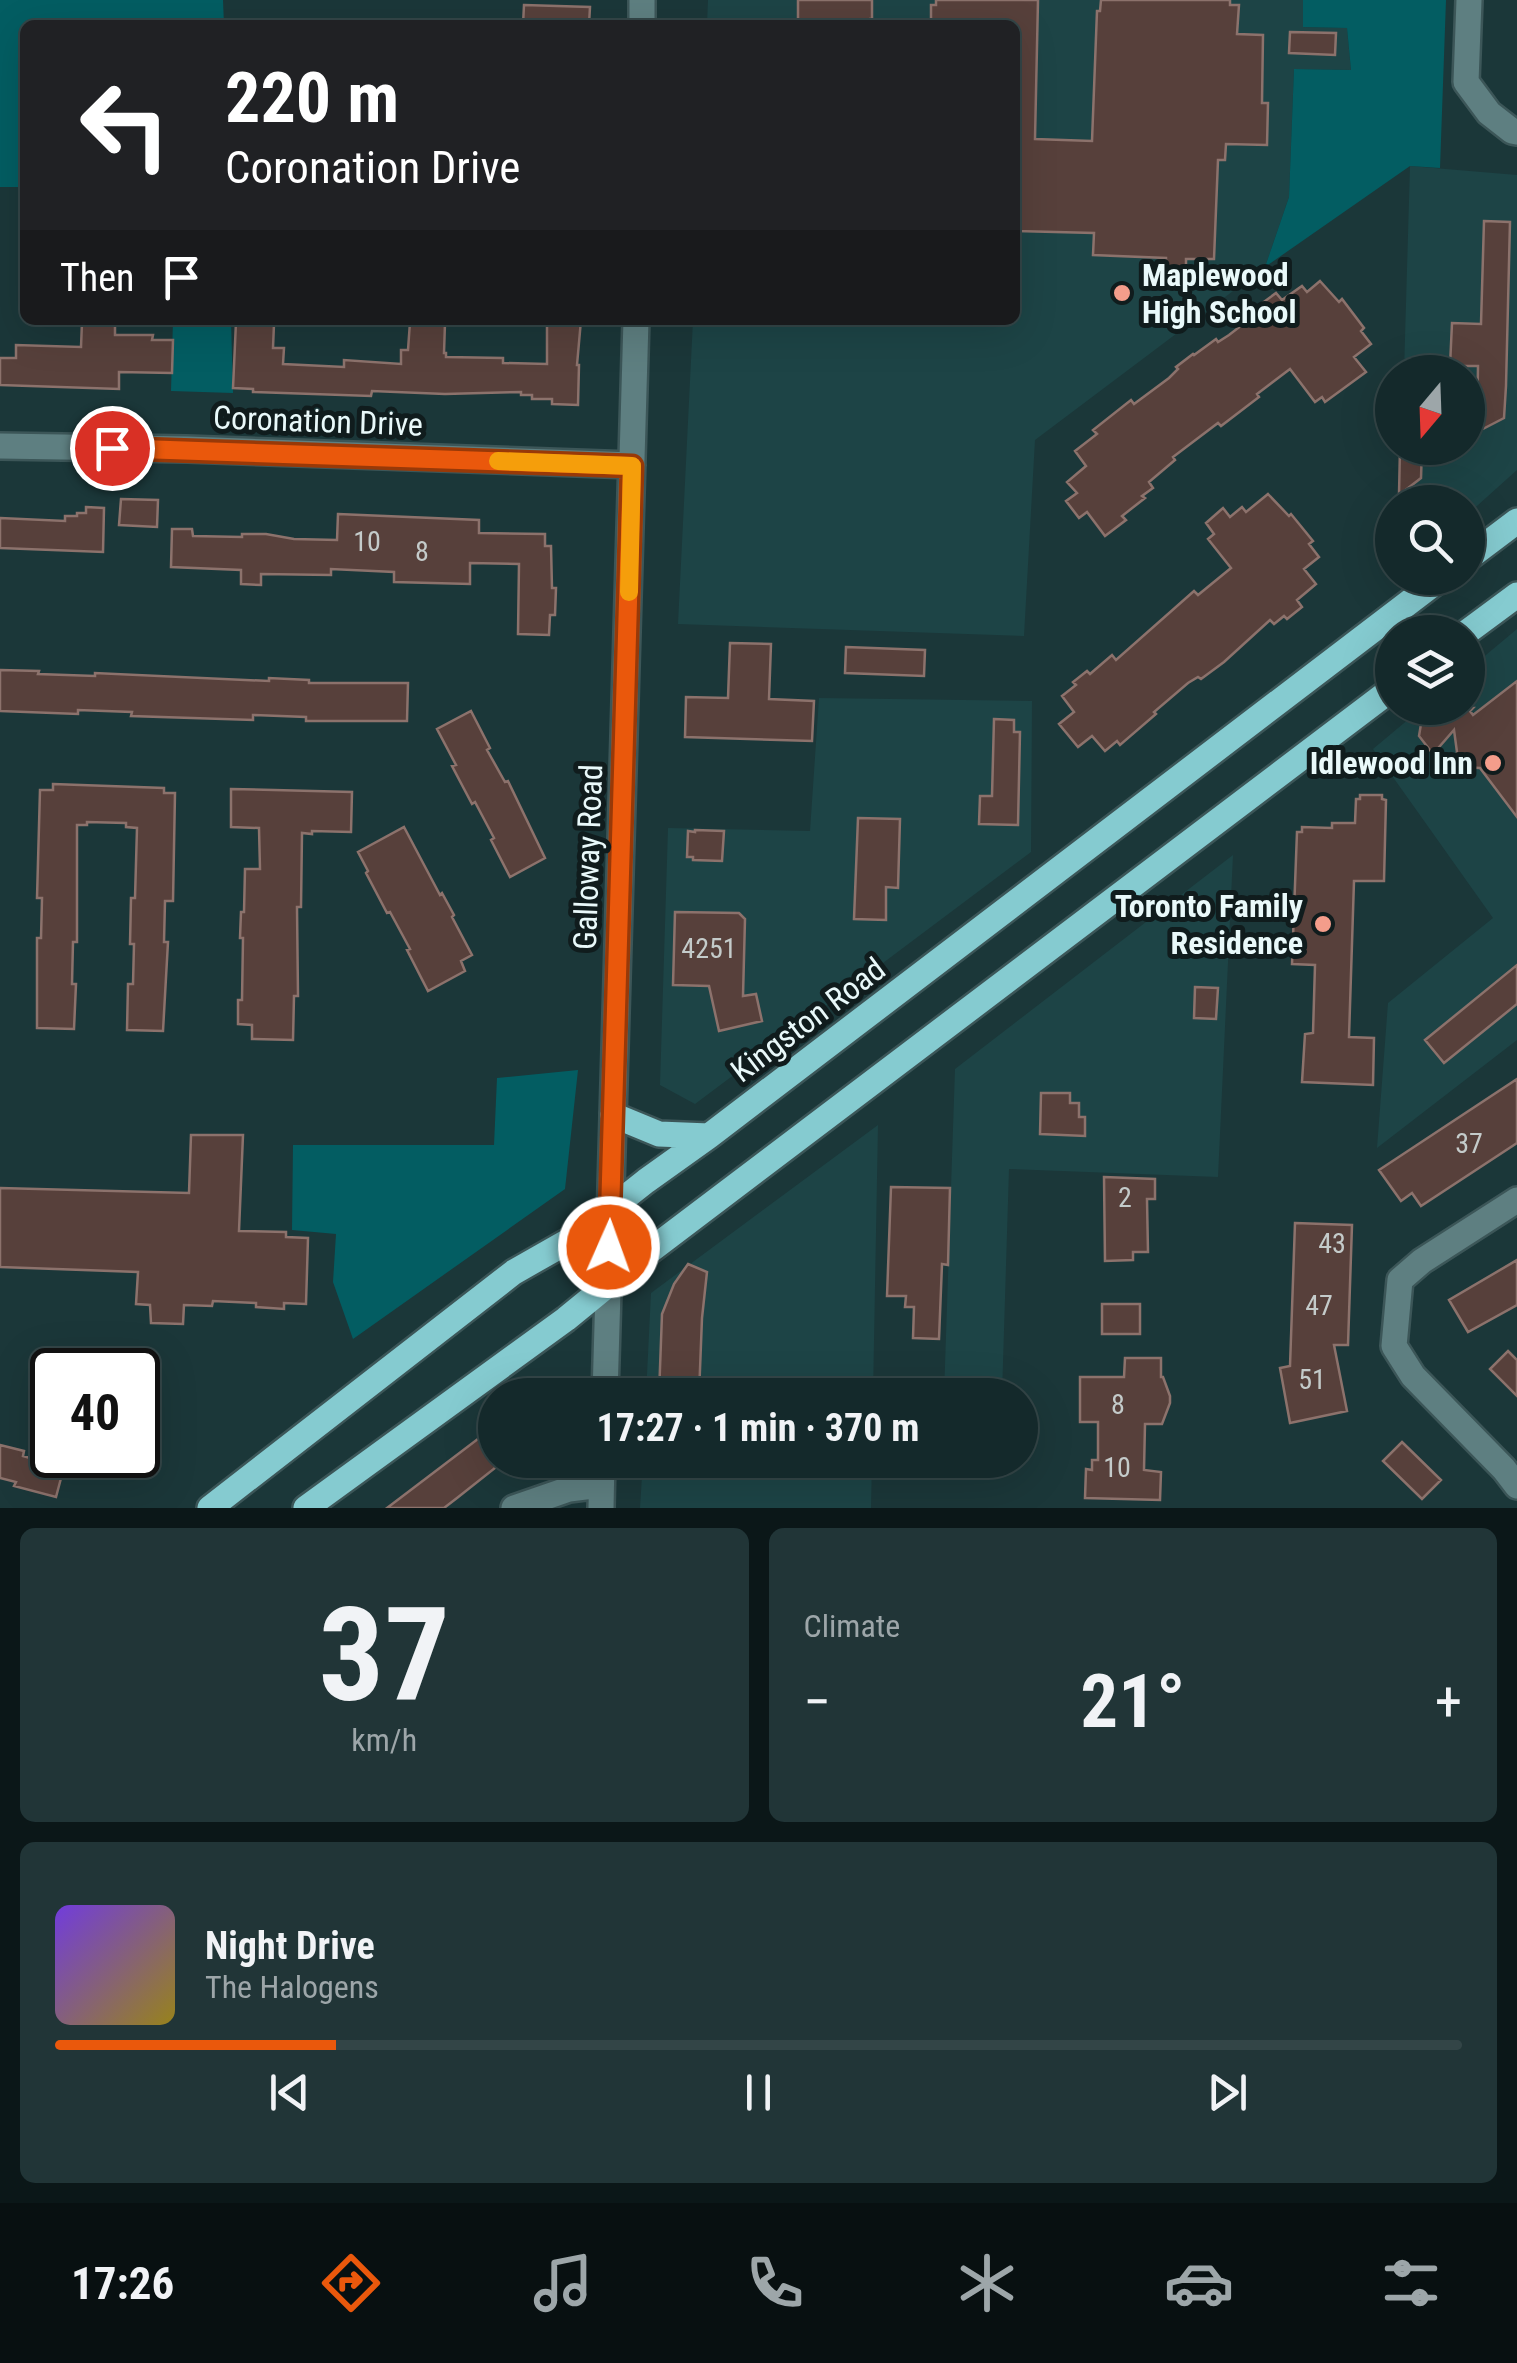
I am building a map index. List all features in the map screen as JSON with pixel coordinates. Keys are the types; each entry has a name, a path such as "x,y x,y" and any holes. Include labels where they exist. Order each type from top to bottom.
{"main road":[{"path":"1485,545 1517,521"},
{"path":"1485,618 1517,594"},
{"name":"Kingston Road","path":"210,1508 514,1272 610,1212 646,1180 1419,595"},
{"path":"306,1508 566,1319 608,1282 1375,702"},
{"path":"613,1115 659,1134 709,1136"}],"street":[{"path":"1469,0 1466,82 1489,113 1517,132"},
{"name":"Galloway Road","path":"606,1378 636,325"},
{"name":"Coronation Drive","path":"0,446 632,466"},
{"path":"1517,1200 1422,1261 1400,1280 1394,1346 1414,1376 1517,1486"},
{"path":"514,1508 569,1489 602,1484"},
{"path":"1511,1508 1517,1501"}],"shaded area":[{"path":"0,0 223,0 224,20 20,20 20,187 0,187"},
{"name":"Maplewood High School","path":"708,0 1303,0 1303,27 1347,28 1351,70 1294,69 1289,197 1265,267 1035,440 1024,636 678,624 693,325 1020,325 1020,20 707,20"},
{"path":"1303,0 1446,0 1440,168 1410,166 1265,267 1289,197 1294,69 1351,70 1347,28 1303,27"},
{"path":"1410,166 1517,175 1517,470 1485,499 1485,485 1401,485 1402,465 1485,465 1485,355 1404,355"},
{"path":"173,325 231,325 233,393 171,391"},
{"path":"1517,629 1517,1040 1377,1148 1388,1003 1493,918 1373,749 1402,725 1485,725 1485,656"},
{"path":"819,698 1032,701 1031,852 695,1104 660,1085 668,828 810,831"},
{"path":"1233,855 1218,1177 1009,1169 1003,1378 945,1378 955,1069"},
{"path":"578,1070 565,1189 353,1339 333,1282 336,1234 292,1230 293,1145 494,1145 497,1078"},
{"path":"878,1125 873,1378 647,1378 651,1293"},
{"path":"642,1478 872,1478 871,1508 640,1508"}],"building":[{"path":"798,0 872,0 870,20 798,20"},
{"path":"936,0 1038,0 1035,139 1092,141 1097,11 1101,0 1230,0 1230,5 1239,5 1237,34 1263,35 1262,103 1268,103 1267,145 1226,144 1225,160 1218,160 1214,259 1186,259 1186,280 1166,280 1166,258 1093,255 1094,233 1020,231 1020,20 931,20 931,5 936,5"},
{"path":"524,5 590,7 589,20 523,20"},
{"path":"1290,32 1336,33 1335,55 1289,53"},
{"path":"1484,221 1510,222 1504,418 1485,428 1485,355 1451,355 1452,323 1481,324"},
{"path":"1320,281 1339,302 1342,299 1364,328 1361,331 1371,344 1354,357 1366,372 1325,402 1322,397 1315,402 1290,369 1221,426 1218,423 1173,457 1175,460 1149,482 1153,488 1142,496 1145,498 1105,536 1087,512 1079,518 1066,501 1077,493 1067,482 1086,466 1075,451 1097,434 1093,430 1131,400 1134,404 1169,378 1193,354 1229,335 1264,308 1261,304 1276,293 1282,300 1302,286 1307,292"},
{"path":"82,325 115,325 115,335 153,335 152,340 173,340 172,373 119,372 119,389 0,385 0,358 16,358 16,345 81,347"},
{"path":"236,325 274,325 273,348 284,348 283,364 344,367 344,360 401,364 401,350 408,350 410,325 445,325 446,357 547,364 547,325 581,325 578,405 552,404 552,399 532,399 532,395 521,392 372,391 371,396 233,388"},
{"path":"1400,465 1421,465 1421,478 1412,485 1399,485"},
{"path":"1268,494 1313,541 1309,544 1319,557 1304,569 1316,584 1297,600 1302,607 1287,619 1284,616 1274,624 1270,620 1224,662 1201,679 1188,683 1120,745 1117,741 1105,751 1092,736 1078,747 1059,724 1074,712 1062,696 1087,671 1090,674 1112,655 1116,660 1194,591 1198,595 1231,568 1208,539 1214,534 1206,523 1223,508 1230,517 1242,507 1246,512"},
{"path":"121,499 158,500 157,527 119,525"},
{"path":"86,507 104,508 103,552 0,548 0,518 65,521 65,516 86,513"},
{"path":"338,514 479,520 479,533 545,534 545,546 551,546 552,588 556,588 549,635 518,634 519,564 470,563 470,584 394,582 394,572 331,569 331,575 261,574 261,585 241,584 241,570 171,567 172,529 192,529 193,536 266,534 337,540"},
{"path":"730,643 771,644 769,699 814,701 812,741 685,737 686,697 728,698"},
{"path":"846,647 925,650 924,676 845,673"},
{"path":"0,670 95,676 269,678 309,683 408,683 407,721 0,711"},
{"name":"Idlewood Inn","path":"1517,681 1517,817 1480,768 1459,767 1454,730 1433,754 1419,736 1421,725 1485,725 1485,706"},
{"path":"471,711 490,748 487,750 505,782 508,781 545,858 510,877 437,729"},
{"path":"994,719 1014,720 1014,732 1020,732 1018,825 979,824 980,796 992,796"},
{"path":"53,784 164,788 164,793 175,793 173,901 165,901 164,942 168,942 163,1031 127,1030 128,984 133,984 131,898 135,898 137,828 126,827 126,823 87,822 77,825 74,1029 37,1028 37,938 41,938 42,898 37,898 40,790 53,790"},
{"path":"231,789 352,792 351,832 302,833 301,907 297,907 298,996 294,996 293,1040 252,1039 252,1025 238,1024 245,869 260,869 259,828 231,827"},
{"name":"Toronto Family Residence","path":"1360,795 1382,795 1386,800 1384,881 1354,881 1349,1037 1374,1038 1373,1085 1302,1082 1305,1034 1313,1033 1315,965 1292,964 1297,832 1302,832 1302,827 1332,828 1332,823 1355,823 1356,799"},
{"path":"858,818 900,819 898,888 886,887 886,920 854,919"},
{"path":"404,827 472,955 461,961 465,971 428,991 358,852"},
{"path":"688,831 724,831 722,861 687,857"},
{"path":"675,912 739,913 745,919 743,996 756,994 762,1021 719,1031 709,986 673,985"},
{"path":"1517,965 1517,1004 1444,1063 1425,1040"},
{"path":"1195,987 1218,988 1216,1019 1194,1018"},
{"path":"1517,1079 1517,1143 1421,1206 1412,1193 1401,1201 1379,1170"},
{"path":"1041,1093 1070,1093 1070,1103 1079,1103 1079,1117 1085,1117 1085,1136 1040,1134"},
{"path":"191,1135 243,1135 239,1231 286,1232 286,1237 308,1238 306,1304 284,1303 284,1309 213,1301 212,1306 184,1305 183,1324 151,1323 150,1305 136,1304 138,1272 0,1267 0,1188 189,1193"},
{"path":"1104,1177 1155,1179 1155,1199 1147,1199 1148,1252 1133,1252 1133,1260 1105,1261"},
{"path":"891,1187 950,1188 948,1265 942,1264 939,1339 913,1338 914,1307 905,1307 906,1296 887,1296"},
{"path":"1295,1223 1352,1225 1348,1345 1334,1345 1347,1411 1290,1423 1280,1368 1290,1366"},
{"path":"1517,1260 1517,1305 1468,1332 1449,1300"},
{"path":"688,1264 707,1272 700,1378 660,1378 662,1314 674,1284"},
{"path":"1102,1304 1140,1304 1140,1334 1102,1334"},
{"path":"1508,1351 1517,1360 1517,1396 1490,1369"},
{"path":"1125,1358 1161,1358 1161,1377 1170,1403 1162,1424 1145,1424 1144,1470 1161,1472 1160,1500 1085,1498 1086,1469 1092,1470 1092,1460 1098,1460 1098,1422 1080,1422 1080,1377 1124,1377"},
{"path":"478,1439 478,1478 482,1478 444,1508 387,1508"},
{"path":"1402,1442 1441,1480 1422,1499 1383,1461"},
{"path":"0,1445 24,1451 23,1456 30,1458 30,1478 61,1478 56,1497 14,1486 16,1482 0,1478"}],"slow traffic":[{"path":"498,461 632,466 629,592"}],"place":[{"name":"Maplewood High School","path":"1122,293"},
{"name":"Idlewood Inn","path":"1493,763"},
{"name":"Toronto Family Residence","path":"1323,924"}],"route":[{"path":"112,448 632,466 609,1247"}]}
